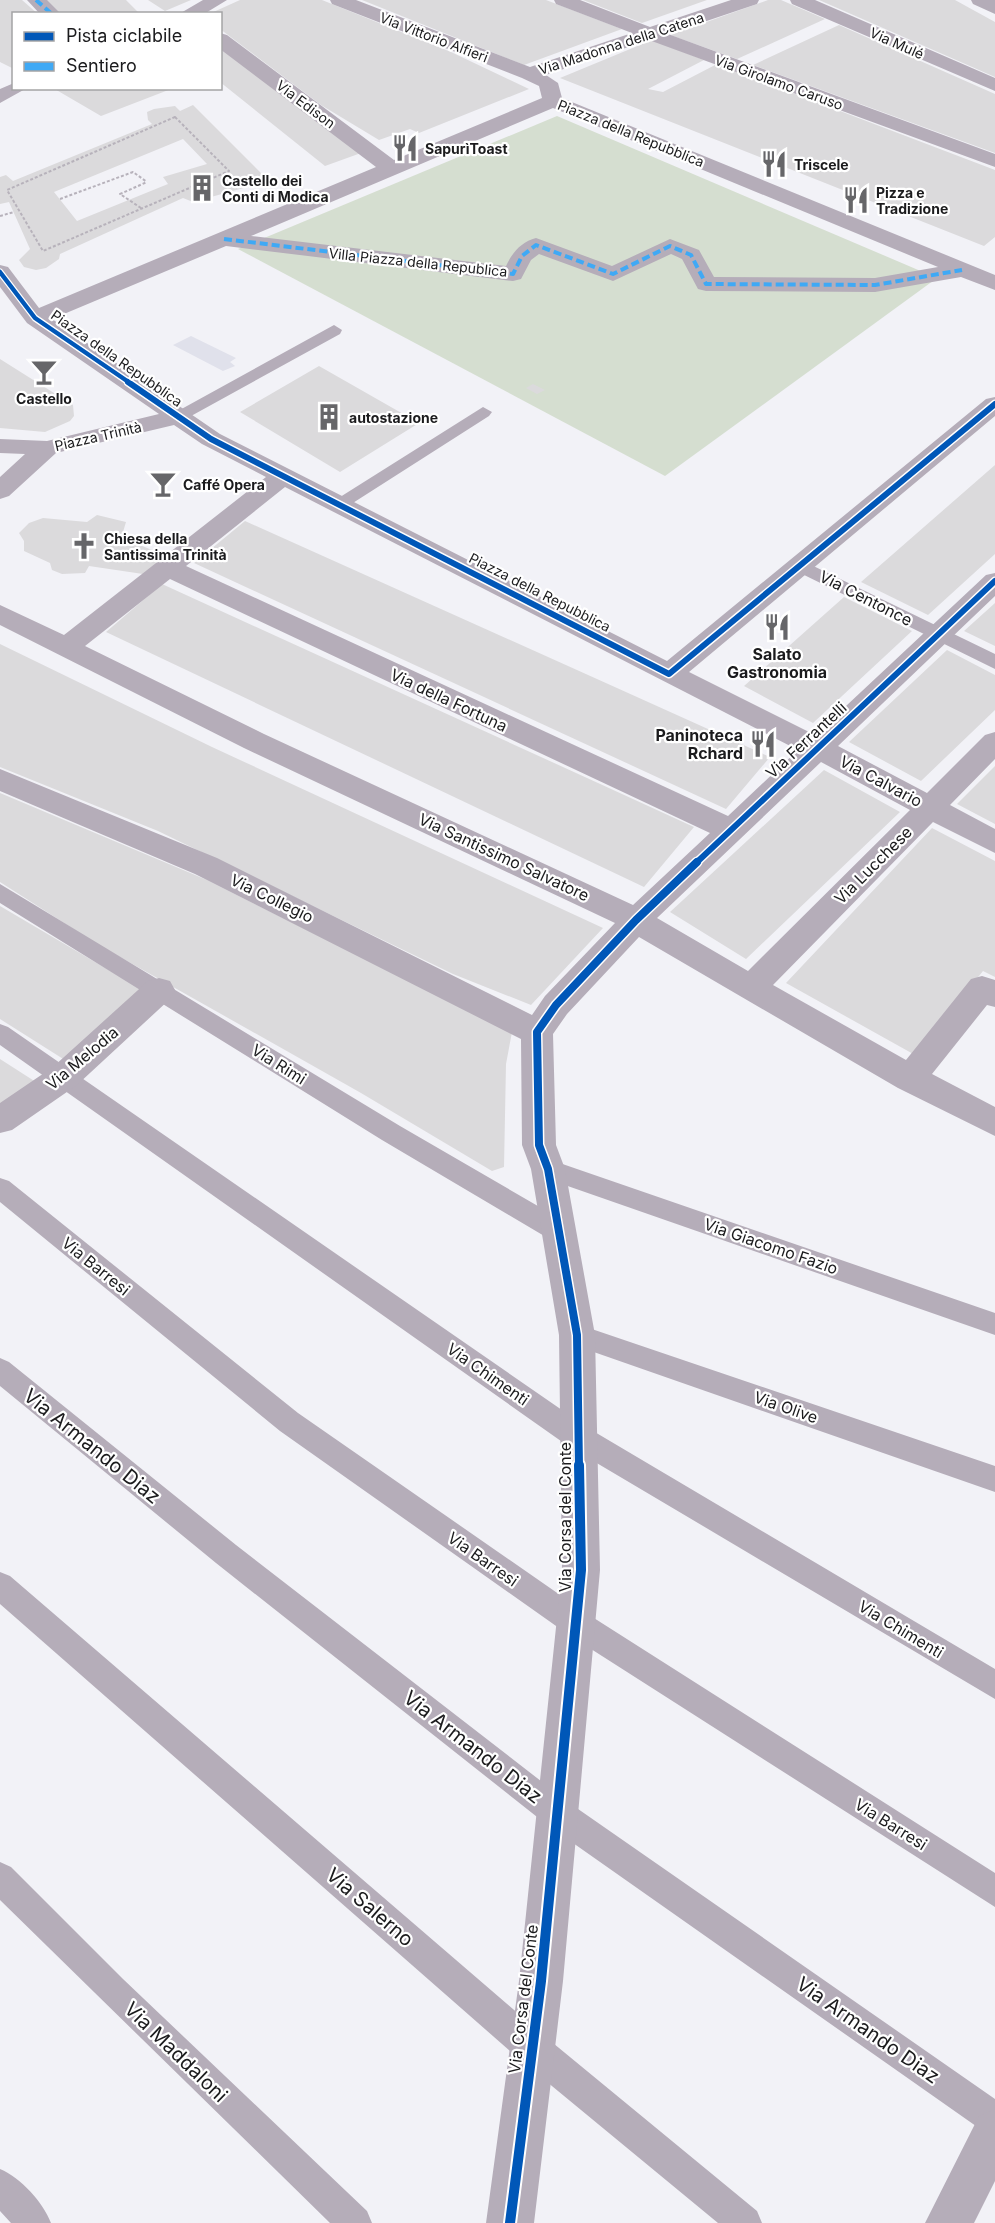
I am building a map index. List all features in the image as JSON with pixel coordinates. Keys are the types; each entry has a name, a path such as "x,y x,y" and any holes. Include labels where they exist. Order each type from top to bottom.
{"street":[{"path":"36,0 50,12"},
{"path":"192,12 218,0"},
{"name":"Via Vittorio Alfieri","path":"339,0 529,74"},
{"name":"Via Girolamo Caruso","path":"563,0 649,34 995,161"},
{"name":"Via Madonna della Catena","path":"529,74 750,0"},
{"name":"Via Mulé","path":"800,0 995,85"},
{"path":"980,0 995,8"},
{"name":"Via Edison","path":"222,41 392,169"},
{"name":"Via Madonna della Catena","path":"529,74 548,83 553,101"},
{"path":"0,97 12,79"},
{"name":"Piazza della Repubblica","path":"35,318 553,101 995,283"},
{"name":"Villa Piazza della Republica","path":"224,239 513,274 522,255 536,245 613,274 670,246 691,255 706,284 875,285 962,270"},
{"path":"1,277 35,318"},
{"name":"Piazza della Repubblica","path":"35,318 211,439 669,674"},
{"path":"669,674 992,410"},
{"name":"Piazza Trinità","path":"0,491 47,448 176,417"},
{"path":"0,446 47,448"},
{"path":"66,647 284,476"},
{"name":"Via della Fortuna","path":"168,568 731,830"},
{"name":"Via Ferrantelli","path":"636,920 995,581"},
{"name":"Via Santissimo Salvatore","path":"0,614 254,741 636,920 910,1079 995,1123"},
{"name":"Via Calvario","path":"669,674 818,748 995,842"},
{"name":"Via Lucchese","path":"751,987 992,749"},
{"name":"Via Collegio","path":"0,779 206,866 537,1032"},
{"path":"537,1032 556,1005 636,920"},
{"path":"910,1079 982,988 995,994"},
{"name":"Via Melodia","path":"0,1120 65,1076 159,990"},
{"name":"Via Corsa del Conte","path":"510,2223 530,2046 541,1981 581,1570 577,1335 561,1232 548,1168 539,1145 537,1032"},
{"path":"949,2223 995,2132"}],"lane":[{"path":"176,417 334,330"},
{"path":"338,504 483,412"},
{"name":"Via Centonce","path":"801,566 995,662"},
{"name":"Via Rimi","path":"0,892 391,1133 561,1232"},
{"name":"Via Chimenti","path":"0,1033 65,1076 578,1437 995,1685"},
{"name":"Via Giacomo Fazio","path":"548,1168 995,1324"},
{"name":"Via Barresi","path":"0,1188 289,1422 576,1623 995,1891"},
{"name":"Via Olive","path":"577,1335 995,1479"},
{"name":"Via Armando Diaz","path":"0,1370 226,1554 557,1813 995,2119"},
{"name":"Via Salerno","path":"0,1586 530,2046 745,2223"},
{"name":"Via Maddaloni","path":"0,1878 112,1990 355,2223"},
{"path":"0,2186 34,2223"}],"path":[{"path":"175,117 229,171 141,208 43,251 7,190 175,117"},
{"path":"60,199 133,172 147,182 120,194 141,208"},
{"path":"0,216 14,212"}],"shaded area":[{"path":"191,336 236,358 230,362 235,366 223,371 173,345"}],"green space":[{"path":"557,116 937,278 665,476 238,249"}],"building":[{"path":"0,0 22,0 36,12 12,12 12,68 0,62"},
{"path":"44,0 126,0 138,12 58,12"},
{"path":"148,0 191,0 165,11"},
{"path":"240,0 322,0 451,52 529,89 419,133 410,129 379,140 321,105 222,31 222,12 213,12"},
{"path":"362,0 546,0 622,29 524,65"},
{"path":"583,0 707,0 642,23"},
{"path":"768,0 781,0 825,19 737,59 670,35"},
{"path":"819,0 955,0 995,22 995,77"},
{"path":"839,25 995,94 995,153 753,65"},
{"path":"652,40 704,60 648,89 663,92 717,64 995,170 995,237 984,246 560,78"},
{"path":"222,49 361,153 325,166 222,84"},
{"path":"56,90 168,90 101,116"},
{"name":"Castello dei Conti di Modica","path":"193,105 269,181 193,202 183,198 60,254 59,259 46,268 36,270 24,267 19,260 30,249 9,202 0,204 0,177 6,175 13,181 152,124 148,120 147,112 154,109 175,106 180,111","holes":["183,139 207,164 163,177 168,184 77,221 54,192"]},
{"path":"0,359 73,405 74,416 70,421 45,432 0,428"},
{"name":"autostazione","path":"319,366 419,423 340,472 240,412"},
{"path":"533,384 545,390 537,394 526,388"},
{"path":"995,465 995,554 928,615 861,582"},
{"name":"Chiesa della Santissima Trinità","path":"97,515 126,522 123,532 135,543 152,550 159,556 156,567 143,574 89,566 85,573 62,574 52,570 50,563 24,551 24,541 19,533 29,523 43,518 87,522"},
{"path":"245,521 770,757 726,809 194,563"},
{"path":"162,584 694,827 644,887 106,632"},
{"path":"844,597 912,631 813,723 744,686"},
{"path":"995,603 995,646 964,631"},
{"path":"0,644 212,747 603,928 531,1005 453,974 158,831 0,767"},
{"path":"947,650 995,675 995,710 921,781 849,742"},
{"path":"995,766 995,824 957,804"},
{"path":"824,770 900,812 746,959 670,912"},
{"path":"0,793 207,880 512,1032 506,1064 504,1167 492,1171 361,1093 97,944 0,882"},
{"path":"932,828 995,861 995,977 983,971 915,1055 786,983"},
{"path":"0,906 146,992 68,1062 0,1019"},
{"path":"0,1059 39,1084 0,1112"}],"marked path":[{"path":"36,0 50,12"},
{"path":"224,239 513,274 522,256 536,245 613,274 670,246 691,255 706,284 875,285 962,270"}],"cycle path":[{"path":"0,272 35,318 211,439 669,674 995,404"},
{"path":"510,2223 541,1981 581,1570 577,1335 548,1169 539,1145 537,1032 556,1005 636,920 995,581"}],"place":[{"name":"SapurìToast","path":"405,148"},
{"name":"Triscele","path":"774,164"},
{"name":"Castello dei Conti di Modica","path":"202,188"},
{"name":"Pizza e Tradizione","path":"856,200"},
{"name":"Castello","path":"44,372"},
{"name":"autostazione","path":"329,417"},
{"name":"Caffé Opera","path":"163,484"},
{"name":"Chiesa della Santissima Trinità","path":"84,546"},
{"name":"Salato Gastronomia","path":"777,627"},
{"name":"Paninoteca Rchard","path":"763,744"}]}
